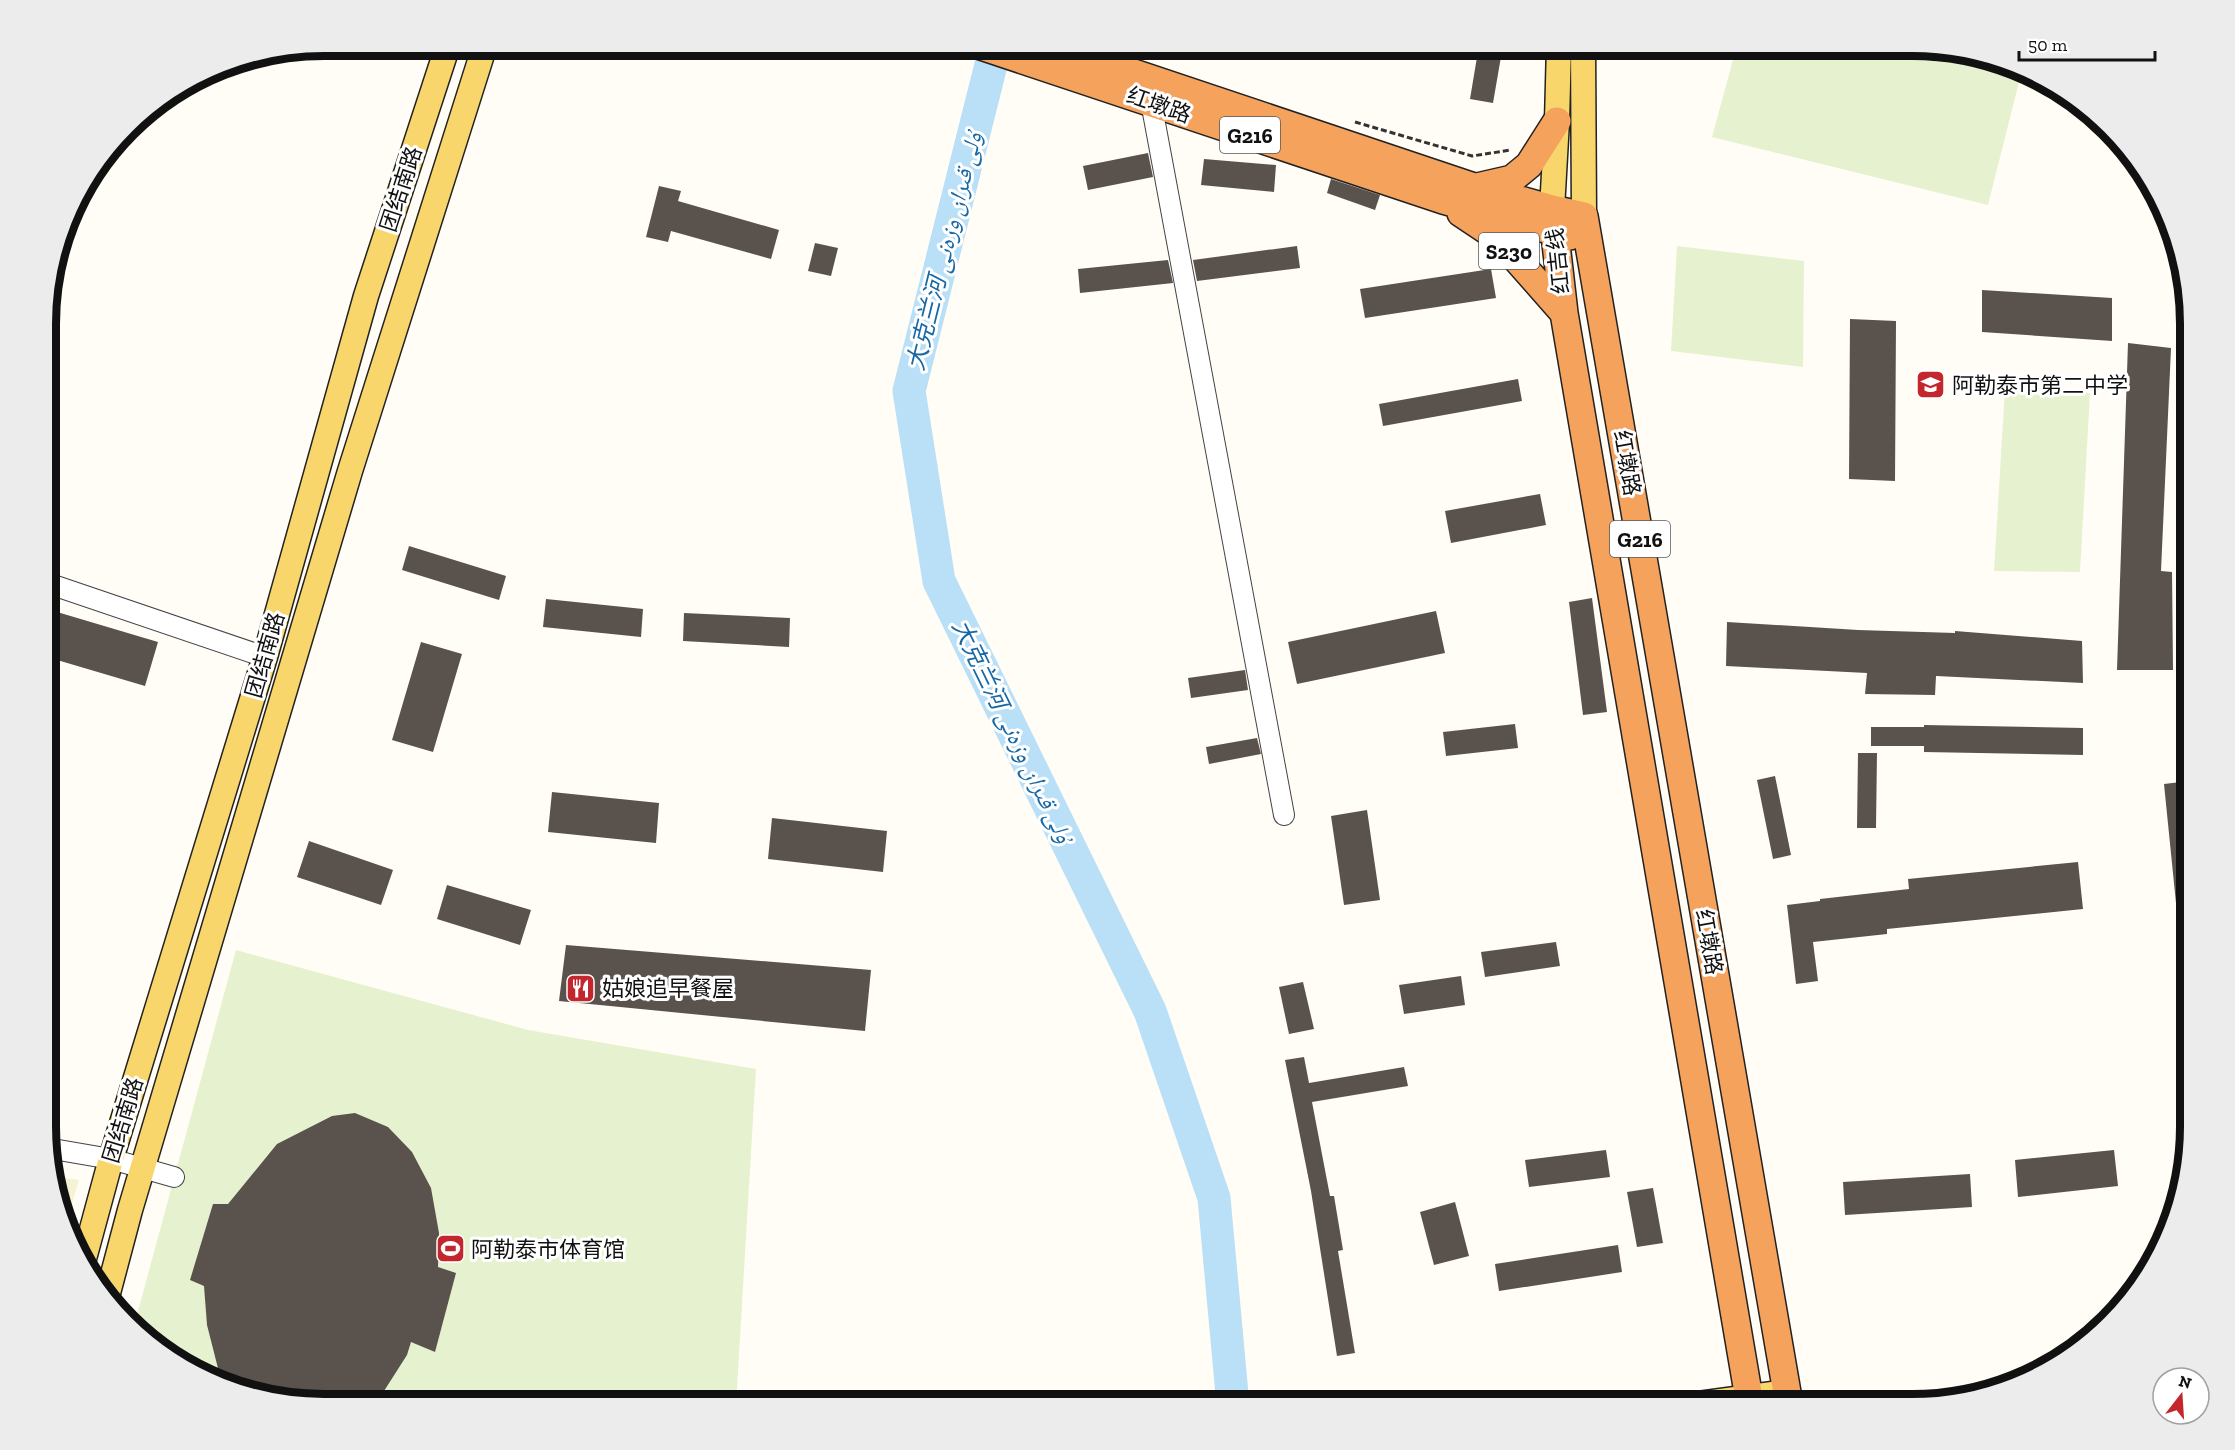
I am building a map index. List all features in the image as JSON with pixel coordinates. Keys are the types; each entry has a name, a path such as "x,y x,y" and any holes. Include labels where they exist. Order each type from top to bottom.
{"highway":[{"name":"红墩路","path":"1059,56 1151,102 1443,200"},
{"name":"红墩路","path":"1061,56 1474,187 1553,220"},
{"path":"1474,187 1512,179 1529,165 1557,122"},
{"path":"1443,200 1586,228"},
{"name":"S230","path":"1443,200 1497,237 1564,313"},
{"name":"红吉线","path":"1553,220 1564,313"},
{"name":"红墩路","path":"1586,228 1787,1394"},
{"name":"红墩路","path":"1564,313 1748,1394"}],"main road":[{"name":"团结南路","path":"86,1251 111,1159 265,657 366,296 444,56"},
{"path":"109,1288 143,1167 350,471 482,56"},
{"path":"1553,220 1559,56"},
{"path":"1583,56 1586,228"}],"street":[{"path":"1151,102 1284,815"},
{"path":"56,586 265,657"},
{"path":"57,1150 111,1159 174,1177"}],"path":[{"path":"1348,120 1472,156 1518,150"}],"shaded area":[{"path":"61,1177 79,1180 70,1211"}],"green space":[{"path":"1734,56 1929,56 1981,65 2020,79 1988,205 1712,137"},
{"path":"1677,246 1804,261 1803,367 1671,351"},
{"path":"2005,389 2090,393 2080,572 1994,571"},
{"name":"阿勒泰市体育馆","path":"236,950 528,1030 756,1069 737,1394 306,1394 288,1392 237,1380 205,1367 160,1339 136,1318"}],"building":[{"path":"1477,56 1501,56 1493,103 1470,99"},
{"path":"1148,153 1153,177 1088,190 1083,166"},
{"path":"1204,159 1276,165 1274,192 1201,185"},
{"path":"1331,179 1380,195 1375,210 1327,193"},
{"path":"659,186 681,191 678,201 779,230 771,259 671,231 668,242 646,237"},
{"path":"815,243 838,248 831,276 808,271"},
{"path":"1297,246 1300,268 1197,281 1193,260"},
{"path":"1168,260 1173,283 1080,293 1078,269"},
{"path":"1491,269 1496,298 1365,318 1360,289"},
{"path":"1982,290 2112,298 2112,341 1982,332"},
{"path":"1850,319 1896,321 1895,481 1849,479"},
{"path":"2128,343 2171,348 2161,571 2172,572 2173,670 2117,670"},
{"path":"1518,379 1522,401 1383,426 1379,404"},
{"path":"1540,494 1546,525 1451,543 1445,511"},
{"path":"409,546 506,576 499,600 402,570"},
{"path":"1592,598 1607,712 1583,715 1569,602"},
{"path":"546,599 643,609 641,637 543,627"},
{"path":"1436,611 1445,653 1297,684 1288,642"},
{"path":"56,612 158,642 145,686 56,660"},
{"path":"684,613 790,618 789,647 683,641"},
{"path":"1727,622 1858,630 1955,633 1955,631 2082,641 2083,683 1936,676 1935,695 1865,694 1867,673 1726,666"},
{"path":"421,642 462,654 433,752 392,740"},
{"path":"1245,670 1248,690 1191,698 1188,678"},
{"path":"1515,724 1518,748 1446,756 1443,732"},
{"path":"1924,725 2083,728 2083,755 1924,752 1924,746 1871,746 1871,727 1924,727"},
{"path":"1257,738 1261,754 1209,764 1206,747"},
{"path":"1858,753 1877,753 1876,828 1857,828"},
{"path":"1775,776 1791,855 1773,859 1757,780"},
{"path":"2180,782 2180,933 2179,933 2164,784"},
{"path":"552,792 659,803 656,843 548,832"},
{"path":"1367,810 1380,900 1344,905 1331,816"},
{"path":"772,818 887,831 883,872 768,859"},
{"path":"309,841 393,870 381,905 297,877"},
{"path":"2078,862 2083,909 1887,929 1887,934 1813,942 1818,981 1796,984 1787,905 1909,889 1908,879"},
{"path":"447,885 531,910 520,945 437,919"},
{"path":"1556,942 1560,966 1485,977 1481,952"},
{"path":"566,945 871,970 865,1031 559,1001"},
{"path":"1461,976 1465,1005 1404,1014 1399,985"},
{"path":"1303,982 1314,1029 1289,1034 1279,987"},
{"path":"1304,1057 1309,1083 1404,1067 1408,1086 1312,1102 1330,1196 1334,1196 1343,1250 1338,1251 1355,1353 1337,1356 1311,1191 1285,1060"},
{"name":"阿勒泰市体育馆","path":"355,1113 388,1127 412,1152 431,1188 439,1233 438,1267 456,1273 435,1352 411,1342 407,1355 382,1394 288,1392 254,1385 219,1373 207,1325 204,1286 190,1280 213,1204 228,1204 277,1144 332,1116"},
{"path":"1606,1150 1610,1177 1529,1187 1525,1160"},
{"path":"2114,1150 2118,1186 2018,1197 2015,1160"},
{"path":"1970,1174 1972,1207 1845,1215 1843,1182"},
{"path":"1653,1188 1663,1243 1637,1247 1627,1192"},
{"path":"1455,1202 1469,1256 1434,1265 1420,1212"},
{"path":"1618,1245 1622,1272 1499,1291 1495,1264"}],"waterway":[{"name":"大克兰河 ۇلى قىران وزەنى","path":"993,56 909,391 939,581 1150,1011 1214,1198 1232,1394"}],"place":[{"name":"阿勒泰市第二中学","path":"1931,385"},
{"name":"姑娘追早餐屋","path":"581,988"},
{"name":"阿勒泰市体育馆","path":"450,1249"}]}
